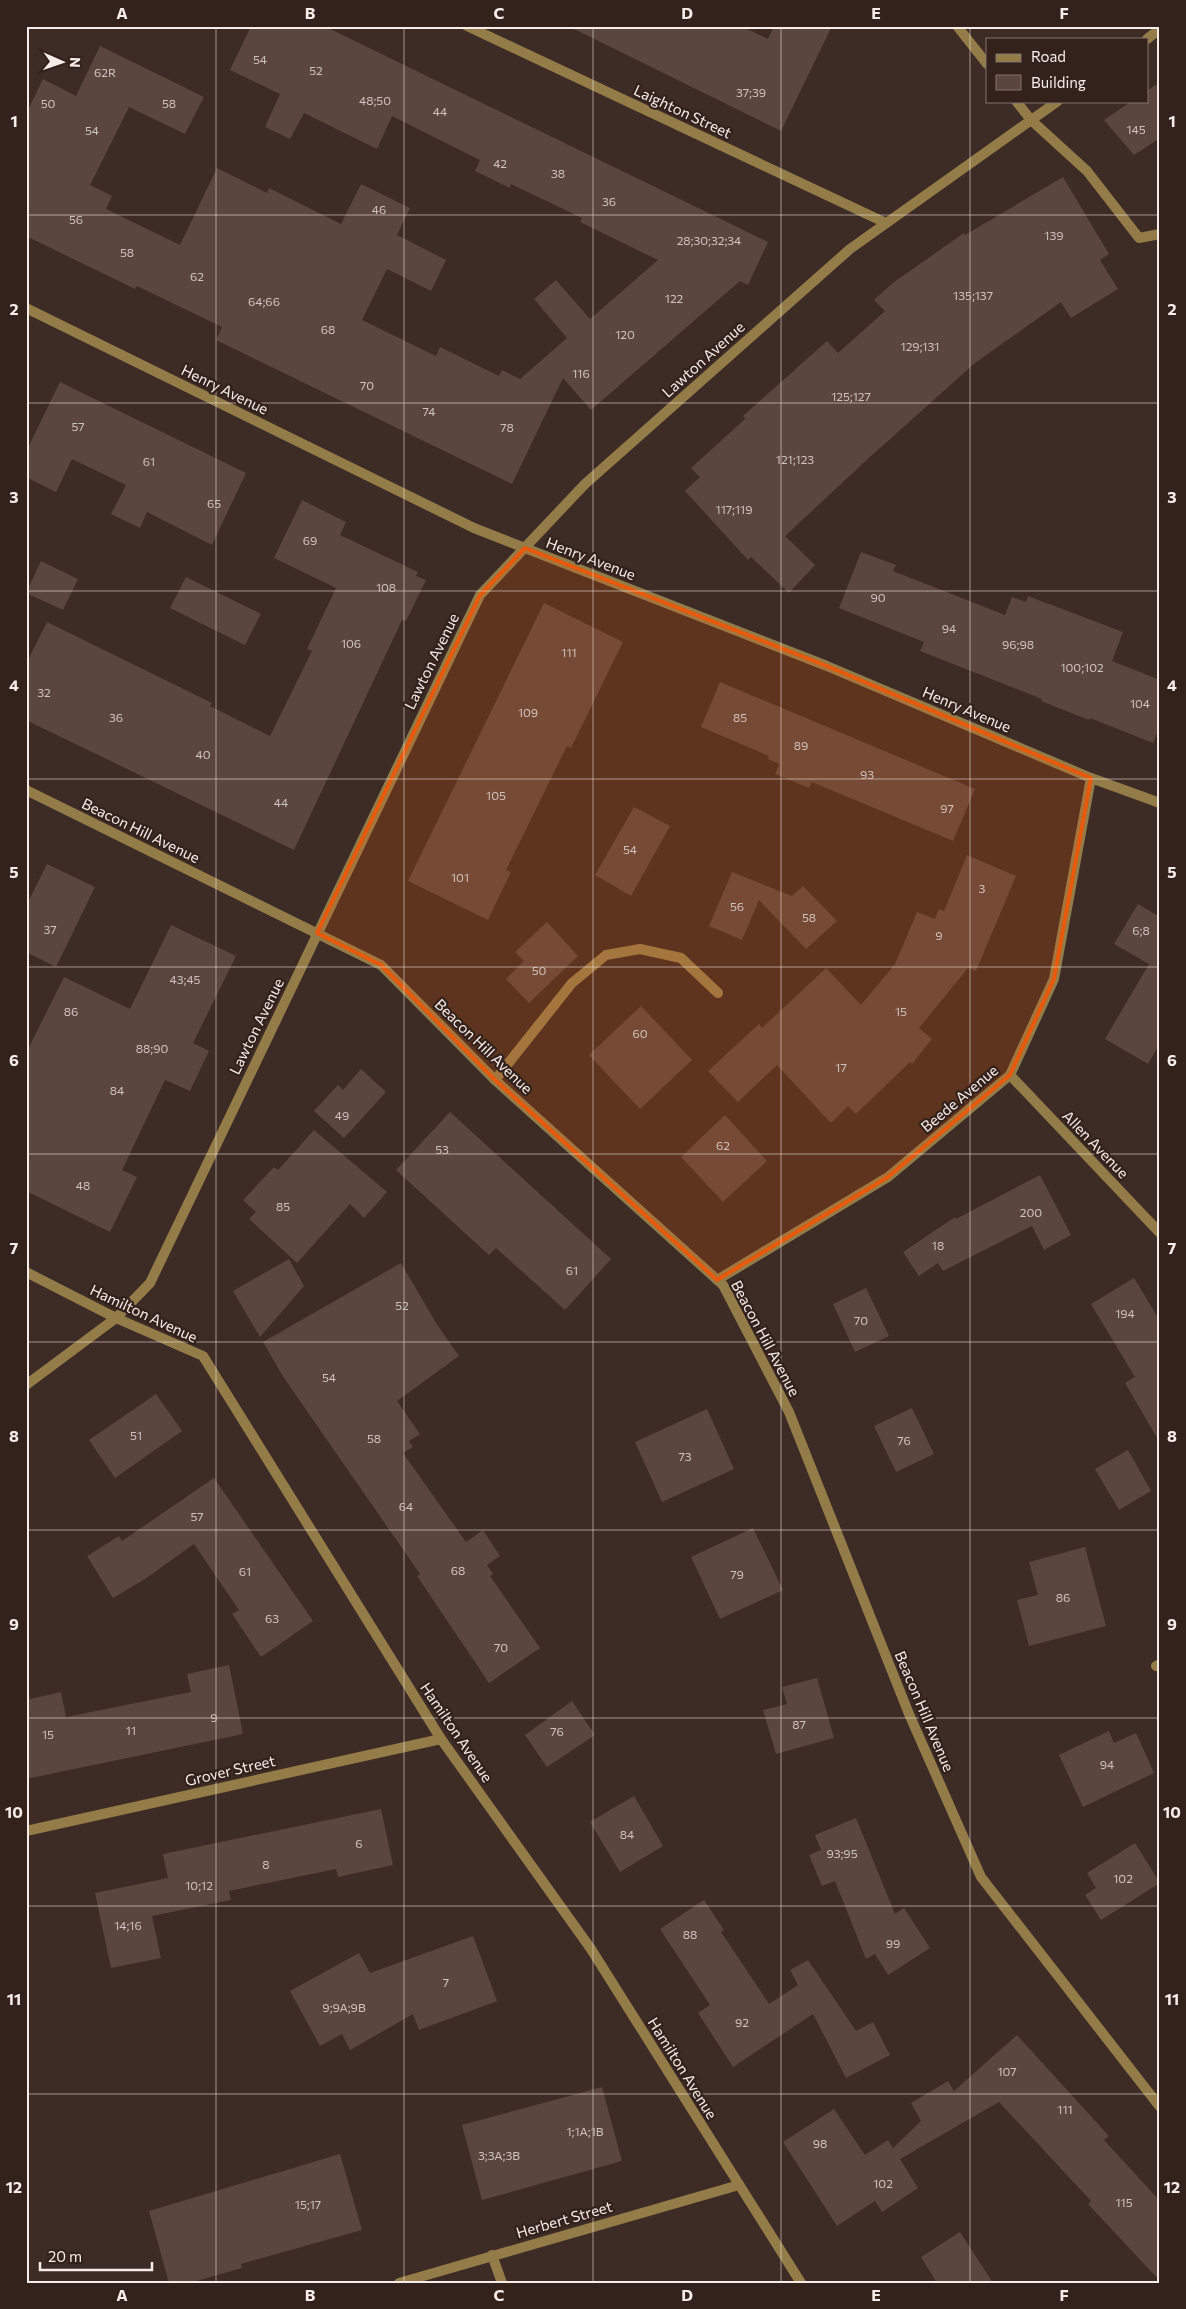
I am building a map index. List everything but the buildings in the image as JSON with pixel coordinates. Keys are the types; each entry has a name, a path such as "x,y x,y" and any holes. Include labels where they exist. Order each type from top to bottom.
{"street":[{"name":"Laighton Street","path":"467,26 886,223"},
{"path":"957,26 986,63"},
{"path":"1147,38 1160,29"},
{"path":"1017,102 1031,120 1087,170 1140,238 1160,234"},
{"name":"Lawton Avenue","path":"26,1385 116,1318 150,1282 480,595 585,484 850,248 1057,102"},
{"name":"Henry Avenue","path":"26,308 474,528 827,666 1091,778 1160,803"},
{"name":"Beede Avenue","path":"717,1280 888,1177 1010,1076 1054,979 1091,778"},
{"name":"Beacon Hill Avenue","path":"26,790 381,965 495,1080 723,1285 790,1412 909,1714 981,1877 1160,2107"},
{"path":"495,1080 572,983 606,955 640,949 681,958 718,993"},
{"name":"Allen Avenue","path":"1010,1076 1160,1233"},
{"name":"Hamilton Avenue","path":"26,1272 116,1318 203,1356 441,1739 591,1948 801,2283"},
{"name":"Grover Street","path":"26,1831 441,1739"},
{"name":"Herbert Street","path":"398,2283 739,2185"},
{"path":"492,2256 502,2283"}],"highlighted area":[{"path":"525,548 827,666 1091,778 1054,979 1010,1075 888,1177 717,1280 495,1080 381,965 317,933 480,595"}]}
